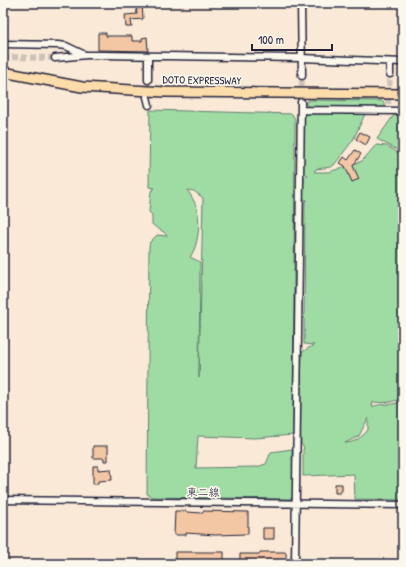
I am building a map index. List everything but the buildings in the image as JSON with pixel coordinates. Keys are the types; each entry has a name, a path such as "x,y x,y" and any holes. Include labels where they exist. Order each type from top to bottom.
{"highway":[{"name":"DOTO EXPRESSWAY","path":"3,72 82,86 165,92 403,94"}],"street":[{"path":"301,3 302,76"},
{"path":"3,44 66,46 86,55"},
{"path":"55,58 86,55 301,58 403,62"},
{"path":"148,56 148,80"},
{"path":"390,62 390,74"},
{"path":"147,97 149,105"},
{"path":"295,564 301,102"},
{"path":"302,110 388,108 403,111"},
{"name":"東二線","path":"3,500 403,505"}],"green space":[{"path":"309,100 382,101 384,106 382,108 309,107 305,103"},
{"path":"150,110 292,114 295,119 293,435 255,438 198,436 196,468 257,467 266,464 271,452 292,449 293,497 290,499 152,497 147,494 149,247 150,242 157,235 167,236 164,232 152,224 152,215 149,212 151,191 155,188 149,187","holes":["187,190 194,191 203,198 199,378 200,262 190,257 197,241 199,221 196,206"]},
{"path":"305,114 365,114 353,140 334,165 331,167 316,169 314,172 329,172 362,161 376,145 387,146 403,156 403,182 401,184 403,184 403,346 399,347 403,349 403,397 389,402 373,402 372,407 396,403 403,400 403,500 355,499 354,474 303,476 304,447 301,444 300,418 302,352 314,345 304,344 305,201 307,200 303,199 304,178 308,175 302,172 303,118","holes":["368,418 368,430 358,439 345,443 359,436"]},
{"path":"394,115 403,115 403,153 377,139"}],"tunnel":[{"path":"3,57 55,58"},
{"path":"388,104 390,74"},
{"path":"301,96 302,76"}]}
